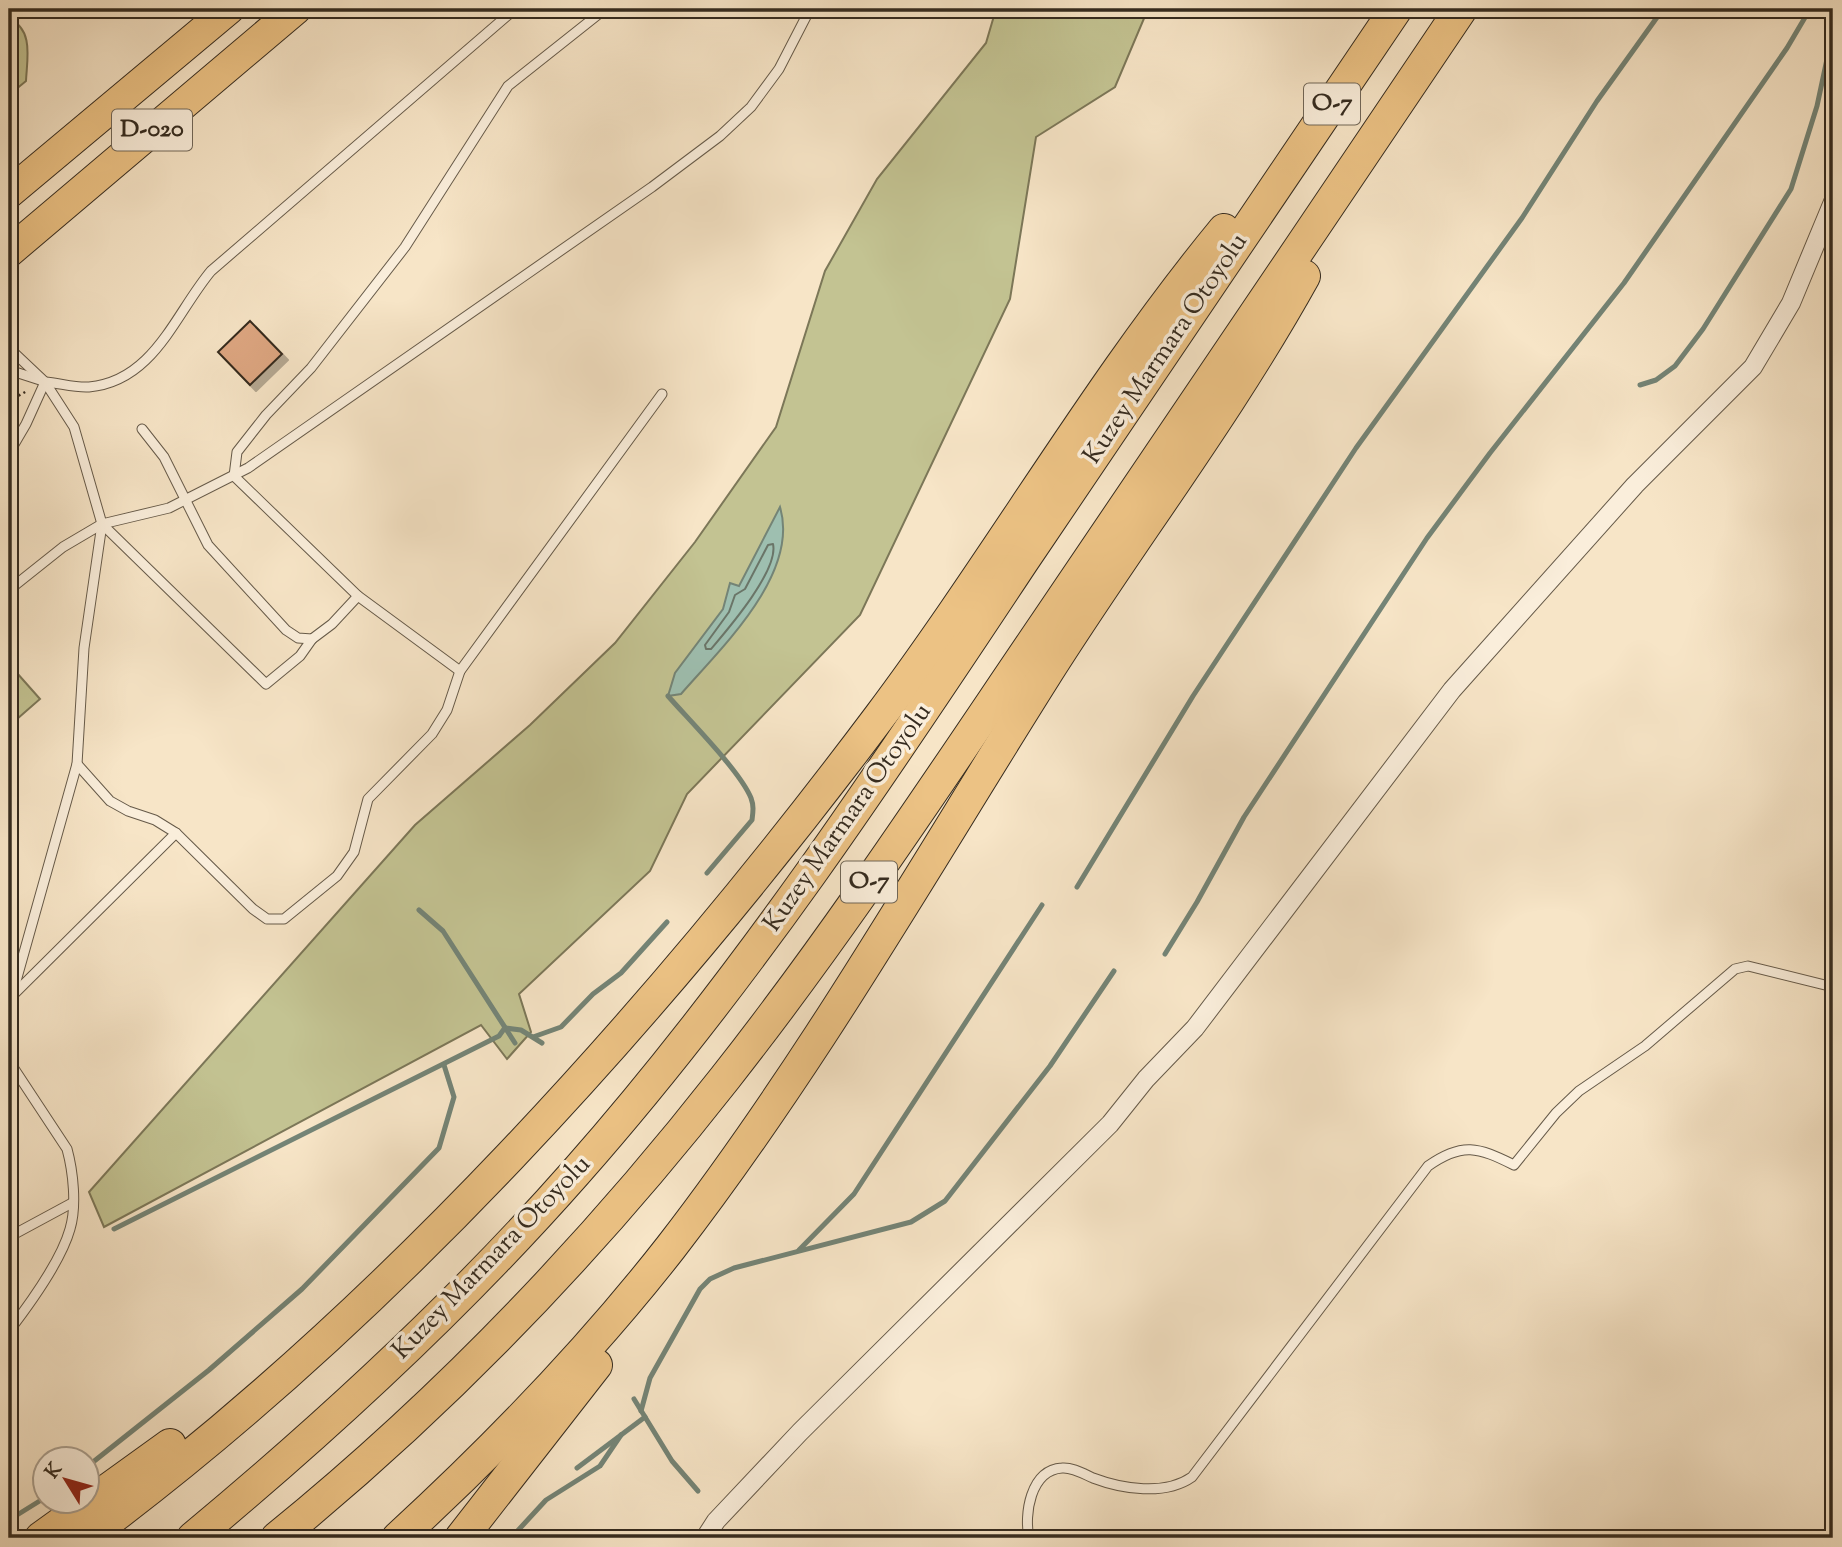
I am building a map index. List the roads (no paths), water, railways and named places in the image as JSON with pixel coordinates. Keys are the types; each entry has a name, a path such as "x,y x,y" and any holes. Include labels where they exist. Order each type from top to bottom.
{"highway":[{"name":"D-020","path":"9,193 229,9"},
{"name":"D-020","path":"9,252 296,9"},
{"name":"Kuzey Marmara Otoyolu","path":"193,1538 312,1438 418,1338 577,1172 666,1066 836,838 1396,9"},
{"name":"Kuzey Marmara Otoyolu","path":"277,1538 386,1445 542,1290 639,1182 726,1077 903,834 1461,9"},
{"path":"398,1538 498,1442 625,1303 711,1193 818,1038 1060,651 1263,345 1303,280 1367,149"},
{"path":"85,1538 232,1421 307,1354 447,1219 575,1083 716,921 880,716 1023,513 1170,295 1233,219 1267,198"},
{"path":"461,1538 741,1174 780,1118 818,1038"},
{"path":"41,1538 177,1440 288,1346 493,1151 575,1083"}],"street":[{"path":"705,1538 716,1521 800,1433 1110,1124 1146,1079 1195,1028 1452,690 1635,485 1753,367 1791,303 1833,202"}],"lane":[{"path":"9,370 45,382 88,387 118,379 153,356 188,298 211,271 515,9"},
{"path":"234,477 237,452 266,415 311,368 405,247 508,86 605,9"},
{"path":"9,590 63,547 103,524 169,508 234,477 720,136 751,107 779,69 810,9"},
{"path":"9,348 45,382 74,428 103,524 84,648 77,765 10,1002"},
{"path":"9,453 45,382"},
{"path":"77,765 110,801 128,811 155,820 176,833 253,909 267,919 284,919 337,876 354,852 368,799 432,734 447,709 460,671 662,394"},
{"path":"142,429 164,457 208,545 286,630 298,638 312,639"},
{"path":"234,477 358,596 460,671"},
{"path":"103,524 266,684 300,656 312,639 332,624 358,596"},
{"path":"10,1002 176,833"},
{"path":"1030,1538 1026,1524 1028,1503 1046,1475 1054,1470 1070,1469 1115,1485 1138,1488 1171,1487 1192,1477 1428,1166 1442,1156 1454,1151 1483,1150 1514,1164 1556,1113 1579,1091 1645,1046 1735,969 1748,966 1833,987"},
{"path":"9,1061 67,1149 72,1165 71,1228 59,1254 9,1331"},
{"path":"9,1237 72,1203"}],"water":[{"path":"780,507 783,532 779,558 768,583 753,608 716,655 681,694 668,696 675,673 723,609 730,583 739,586"}],"waterway":[{"path":"1077,887 1193,696 1356,448 1522,218 1597,101 1663,9"},
{"path":"1165,954 1244,817 1427,538 1490,453 1624,283 1787,48 1810,9"},
{"path":"1640,385 1656,380 1675,366 1703,329 1791,189 1817,106 1833,31"},
{"path":"668,696 736,774 753,804 752,820 707,873"},
{"path":"799,1250 854,1194 1042,905"},
{"path":"419,910 443,931 515,1043"},
{"path":"533,1037 561,1027 593,994 621,973 667,922"},
{"path":"641,1411 650,1378 700,1289 710,1279 734,1268 911,1222 945,1201 1050,1066 1114,971"},
{"path":"505,1028 521,1030 542,1043"},
{"path":"114,1229 499,1036 504,1029"},
{"path":"102,1455 209,1370 302,1289 439,1148 454,1097 444,1065"},
{"path":"634,1399 672,1461 698,1491"},
{"path":"577,1468 645,1417"},
{"path":"511,1538 546,1500 600,1466 621,1435"},
{"path":"9,1520 32,1506"}]}
